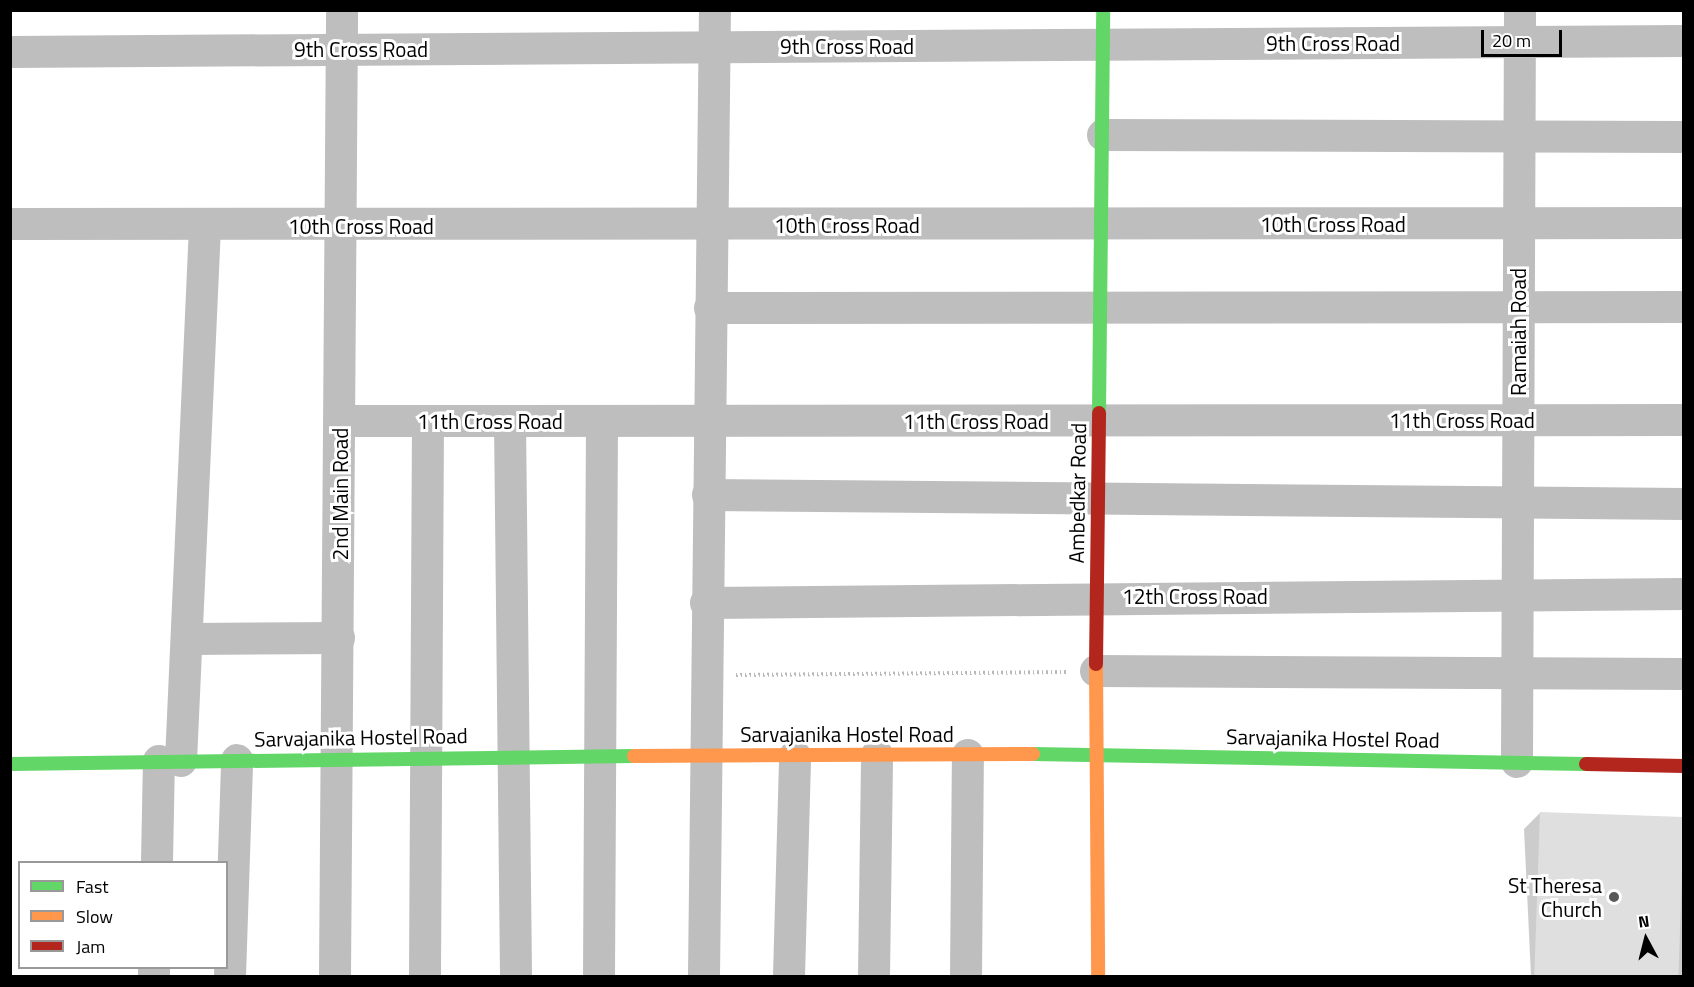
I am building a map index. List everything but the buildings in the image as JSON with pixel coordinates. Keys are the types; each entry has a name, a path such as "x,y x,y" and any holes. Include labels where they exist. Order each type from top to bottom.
{"street":[{"name":"2nd Main Road","path":"335,976 339,757 342,10"},
{"path":"704,976 704,756 715,10"},
{"name":"Ambedkar Road","path":"1098,976 1095,754 1104,10"},
{"name":"Ramaiah Road","path":"1517,762 1520,504 1517,309 1520,224 1520,10"},
{"name":"9th Cross Road","path":"10,52 1683,41"},
{"path":"1102,135 1683,137"},
{"name":"10th Cross Road","path":"10,224 341,226 1683,223"},
{"path":"156,861 187,639 205,226"},
{"path":"710,308 1100,310 1683,307"},
{"name":"11th Cross Road","path":"340,421 1683,420"},
{"path":"424,976 429,757 428,421"},
{"path":"510,421 516,757 516,976"},
{"path":"599,976 602,421"},
{"path":"708,495 1098,501 1683,504"},
{"name":"12th Cross Road","path":"706,603 1097,597 1683,594"},
{"path":"187,639 339,638"},
{"path":"1096,671 1518,671 1683,674"},
{"name":"Sarvajanika Hostel Road","path":"10,764 339,757 1095,754 1683,766"},
{"path":"874,976 877,755"},
{"path":"966,976 968,755"},
{"path":"789,976 795,756"},
{"path":"230,976 237,760"}],"path":[{"path":"705,675 1096,671"}],"traffic: fast":[{"path":"1099,413 1103,10"},
{"path":"1033,754 1586,764"},
{"path":"10,764 634,756"}],"traffic: slow":[{"path":"1096,664 1098,976"},
{"path":"634,756 1033,754"}],"traffic: jam":[{"path":"1096,664 1099,413"},
{"path":"1586,764 1684,766"}],"place":[{"name":"St Theresa Church","path":"1614,897"}]}
